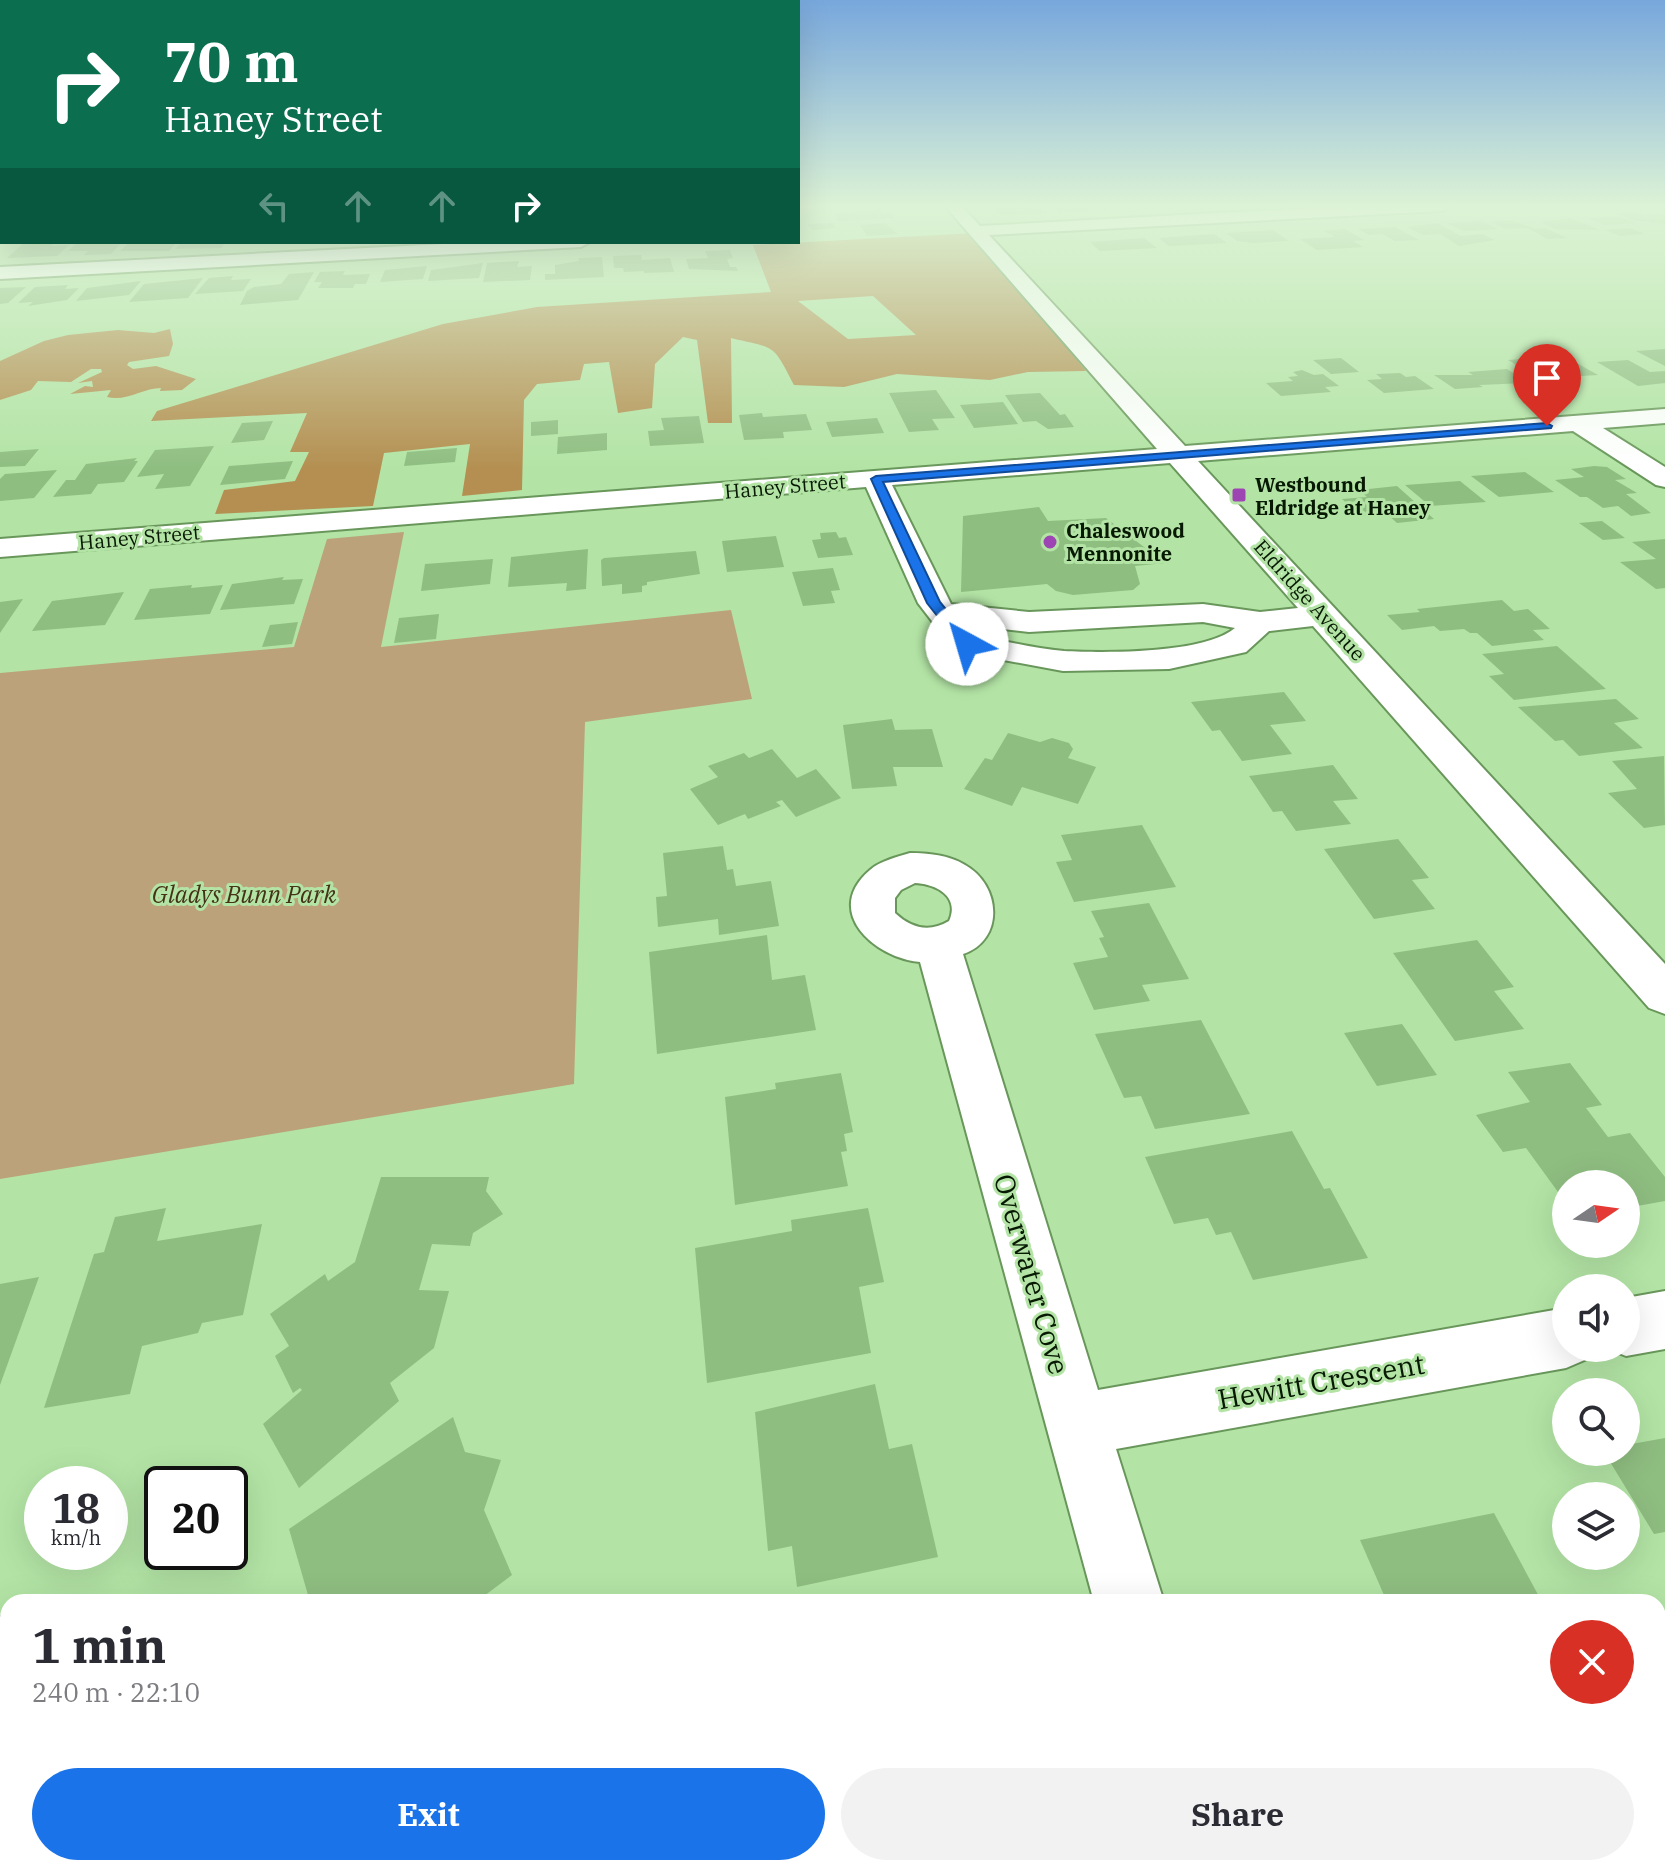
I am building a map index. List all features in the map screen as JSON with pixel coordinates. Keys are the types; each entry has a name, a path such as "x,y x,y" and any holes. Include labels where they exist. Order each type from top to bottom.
{"street":[{"name":"Eldridge Avenue","path":"1033,294 1665,995"},
{"name":"Haney Street","path":"0,548 1665,416"},
{"path":"1578,423 1665,479"},
{"path":"876,479 934,603 967,644 1063,661 1169,659 1234,645 1260,622"},
{"path":"941,613 1029,622 1203,613 1260,622 1324,615"},
{"name":"Overwater Cove","path":"938,946 1127,1594"},
{"path":"1640,1324 1665,1320"},
{"name":"Hewitt Crescent","path":"1075,1425 1552,1340"}],"green space":[{"name":"Gladys Bunn Park","path":"404,532 381,647 731,610 752,699 585,722 574,1084 0,1179 0,673 294,647 327,539"}],"shaded area":[{"path":"748,294 1024,294 1086,371 1028,372 990,380 897,374 844,387 794,385 771,350 731,338 732,423 708,423 697,340 683,337 655,364 652,408 618,413 609,362 584,364 580,380 537,384 524,400 522,490 462,496 470,444 384,453 373,506 215,514 224,490 295,481 309,452 290,452 307,413 151,421 157,411 443,324 537,307","holes":["873,296 916,335 848,339 798,301"]},
{"path":"170,329 173,344 169,356 129,362 127,365 133,369 156,366 196,379 182,390 160,391 161,388 114,398 107,397 111,390 70,394 85,386 93,387 92,381 78,383 102,372 101,369 91,369 71,382 38,381 31,390 0,400 0,361 44,341 68,335 118,330 154,333"}],"building":[{"path":"0,294 19,294 8,303 0,304"},
{"path":"28,294 74,294 67,300 28,306 33,302 18,303"},
{"path":"82,294 130,294 129,295 76,301"},
{"path":"136,294 191,294 188,298 129,302"},
{"path":"246,294 302,294 298,300 240,305"},
{"path":"1665,349 1665,366 1636,351"},
{"path":"1564,356 1598,375 1566,377 1573,382 1547,384 1508,360"},
{"path":"1341,358 1359,372 1331,374 1313,360"},
{"path":"1628,360 1650,372 1665,371 1665,383 1638,386 1597,362"},
{"path":"1507,369 1529,383 1455,389 1434,375 1473,375 1468,372"},
{"path":"1302,370 1314,375 1323,374 1339,386 1325,387 1331,392 1281,396 1266,383 1293,381 1288,377 1298,376 1293,372"},
{"path":"1400,373 1406,377 1415,376 1434,389 1384,393 1367,380 1382,379 1376,374"},
{"path":"936,390 955,418 932,419 939,430 909,432 889,393"},
{"path":"1040,393 1060,415 1065,414 1074,427 1048,429 1036,421 1023,422 1005,395"},
{"path":"1003,402 1018,424 974,428 960,405"},
{"path":"762,413 763,417 806,414 812,430 783,432 784,438 744,440 739,415"},
{"path":"699,416 704,443 650,446 648,431 664,430 661,418"},
{"path":"877,418 884,433 832,437 826,422"},
{"path":"558,420 558,434 531,436 531,422"},
{"path":"273,421 264,440 231,443 242,423"},
{"path":"607,433 607,450 557,454 558,437"},
{"path":"214,446 190,486 155,489 164,474 137,477 155,450"},
{"path":"457,448 455,462 404,466 407,452"},
{"path":"39,449 25,466 0,467 0,452"},
{"path":"137,458 124,482 98,484 91,494 53,497 66,480 75,480 86,464"},
{"path":"293,461 285,479 220,485 229,466"},
{"path":"1607,467 1626,479 1615,480 1637,493 1626,494 1651,513 1631,516 1618,506 1603,508 1555,480 1584,477 1571,469"},
{"path":"57,470 34,498 0,501 0,479 5,474"},
{"path":"1525,472 1554,492 1499,497 1471,476"},
{"path":"1460,481 1486,502 1430,506 1405,485"},
{"path":"1397,486 1434,519 1397,523 1386,513 1361,516 1342,499 1367,497 1359,490"},
{"name":"Chaleswood Mennonite","path":"1039,507 1048,521 1106,518 1165,563 1135,566 1140,584 1133,590 1073,595 1056,591 1047,584 961,592 963,516"},
{"path":"1602,521 1625,538 1603,540 1579,523"},
{"path":"836,532 839,538 846,537 853,555 818,558 812,540 821,539 820,533"},
{"path":"776,536 784,567 727,572 722,541"},
{"path":"1665,539 1665,588 1656,589 1620,562 1656,559 1632,542"},
{"path":"588,549 586,589 566,591 567,583 508,587 511,557"},
{"path":"696,551 700,574 647,582 642,586 642,592 622,594 622,584 602,586 601,560 604,558"},
{"path":"493,559 490,584 421,591 425,564"},
{"path":"833,568 840,590 831,591 835,603 803,606 792,572"},
{"path":"284,577 282,580 303,579 294,604 220,610 232,584"},
{"path":"192,585 191,588 223,585 210,614 134,620 150,589"},
{"path":"124,592 105,625 32,631 52,601"},
{"path":"23,599 0,633 0,602"},
{"path":"1502,600 1514,611 1528,609 1550,629 1533,630 1544,640 1492,646 1477,633 1464,629 1440,631 1434,626 1402,630 1387,615 1420,612 1417,609"},
{"path":"439,614 436,639 394,643 399,618"},
{"path":"298,622 292,644 262,647 270,625"},
{"path":"1557,646 1606,689 1514,700 1489,676 1504,674 1482,654"},
{"path":"1284,692 1306,721 1270,725 1292,754 1242,761 1220,730 1212,731 1191,702"},
{"path":"1616,699 1639,719 1614,723 1643,748 1579,756 1563,740 1555,741 1518,707"},
{"path":"892,719 895,730 932,729 943,767 893,767 897,786 852,789 843,725"},
{"path":"1008,733 1040,742 1052,738 1069,743 1073,749 1068,758 1096,767 1078,804 1022,787 1012,806 964,789 985,758 992,760"},
{"path":"772,749 797,778 816,769 841,798 796,817 782,800 776,802 781,806 748,819 745,814 718,825 690,789 718,777 708,766 744,753 749,758"},
{"path":"1664,756 1665,825 1644,828 1608,793 1637,789 1612,761"},
{"path":"1333,765 1358,799 1333,801 1351,824 1296,831 1282,811 1273,812 1249,776"},
{"path":"1142,825 1176,887 1074,902 1056,862 1072,860 1061,835"},
{"path":"1398,839 1429,878 1412,880 1435,909 1374,919 1324,849"},
{"path":"723,846 727,870 733,869 736,886 771,881 779,926 719,935 718,919 658,927 656,897 667,896 663,853"},
{"path":"1149,903 1189,979 1142,985 1150,1001 1094,1010 1073,963 1108,957 1099,938 1104,937 1091,911"},
{"path":"767,935 772,980 805,975 816,1030 657,1054 649,952"},
{"path":"1477,940 1514,987 1494,991 1524,1029 1455,1041 1393,953"},
{"path":"1201,1020 1250,1114 1155,1129 1141,1096 1124,1098 1095,1034"},
{"path":"1402,1024 1437,1075 1377,1086 1344,1033"},
{"path":"1570,1063 1602,1105 1586,1108 1608,1137 1630,1133 1665,1177 1665,1201 1640,1205 1640,1170 1552,1170 1552,1184 1526,1148 1503,1152 1476,1115 1530,1102 1508,1072"},
{"path":"841,1073 853,1132 844,1134 847,1151 841,1152 848,1186 735,1205 725,1097 776,1089 775,1083"},
{"path":"1292,1131 1324,1189 1330,1188 1368,1258 1253,1280 1231,1232 1216,1235 1208,1218 1174,1224 1145,1157"},
{"path":"381,1177 489,1177 486,1191 503,1214 473,1233 470,1246 432,1244 419,1290 449,1291 434,1348 390,1383 399,1401 299,1488 263,1424 302,1390 300,1388 293,1393 275,1356 289,1346 270,1314 325,1274 328,1281 355,1262"},
{"path":"166,1208 157,1241 262,1224 243,1315 202,1323 198,1333 142,1346 130,1394 44,1408 94,1254 104,1252 115,1217"},
{"path":"868,1208 884,1282 859,1287 871,1353 707,1383 695,1248 792,1231 791,1220"},
{"path":"39,1277 0,1385 0,1284"},
{"path":"875,1384 889,1449 912,1444 938,1557 797,1587 792,1546 768,1551 755,1412"},
{"path":"453,1417 465,1452 501,1460 484,1510 512,1575 487,1594 308,1594 289,1529"},
{"path":"1665,1438 1665,1532 1654,1534 1640,1511 1640,1482 1622,1482 1613,1466 1640,1466 1640,1442"},
{"path":"1494,1513 1538,1594 1384,1594 1360,1540"}],"place":[{"name":"Westbound Eldridge at Haney","path":"1239,495"},
{"name":"Chaleswood Mennonite","path":"1050,542"}],"route":[{"path":"967,644 934,603 876,479 1547,426"}]}
